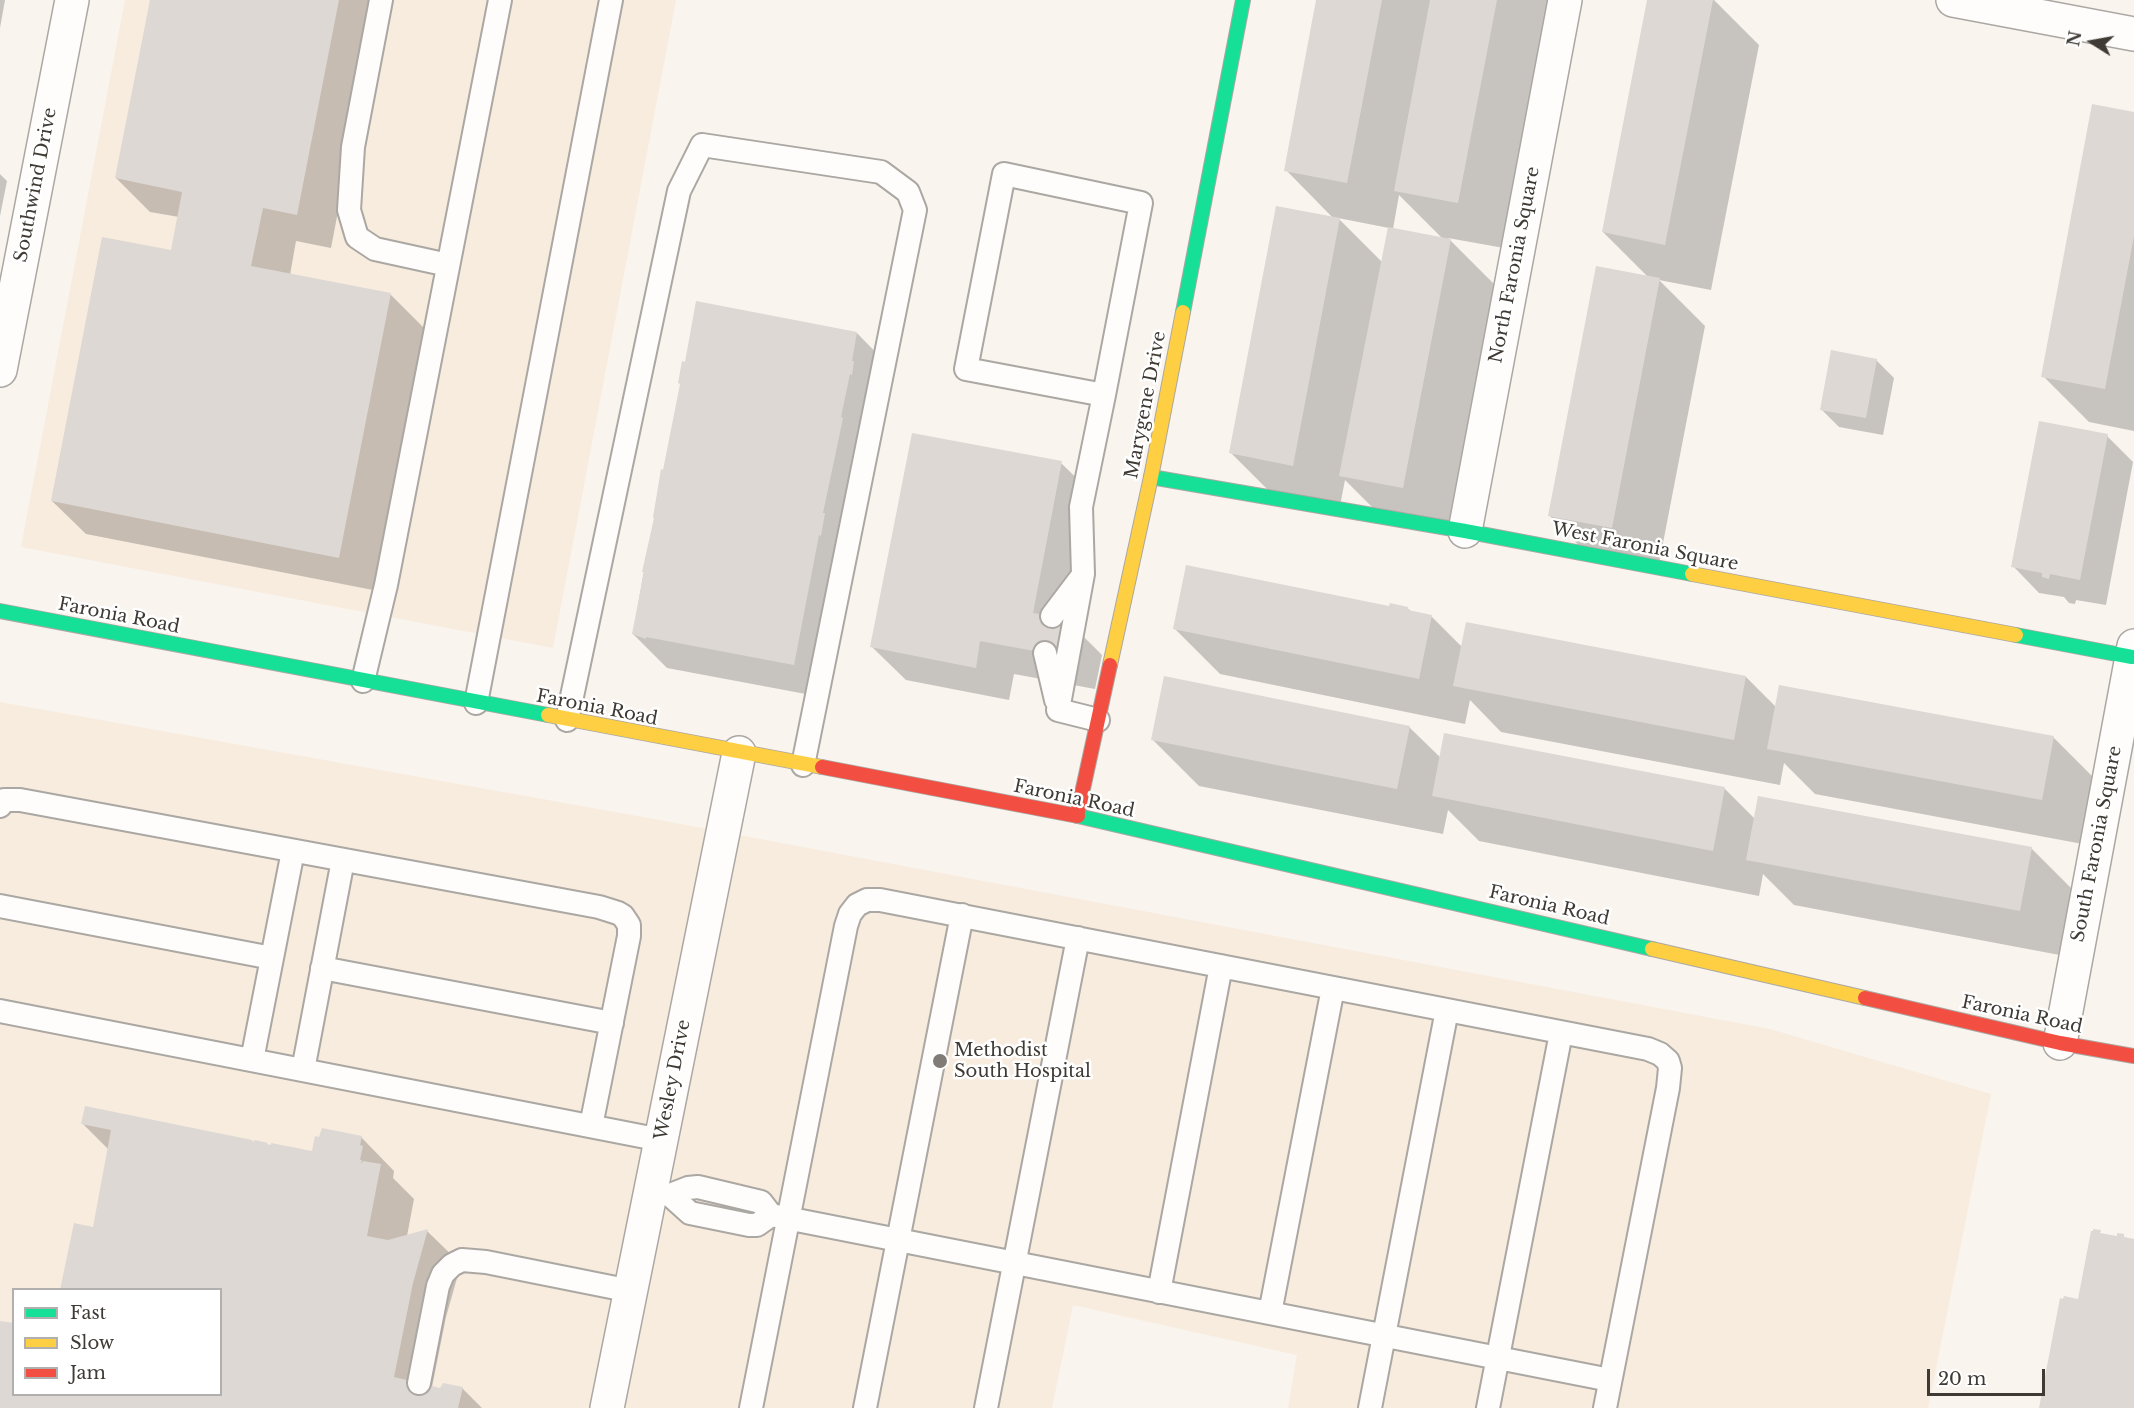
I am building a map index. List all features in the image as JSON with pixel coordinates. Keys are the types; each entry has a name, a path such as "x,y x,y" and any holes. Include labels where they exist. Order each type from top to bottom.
{"street":[{"name":"Southwind Drive","path":"0,369 72,0"},
{"name":"Marygene Drive","path":"1077,816 1151,477 1243,0"},
{"name":"North Faronia Square","path":"1464,531 1565,0"},
{"path":"1953,0 2134,34"},
{"name":"West Faronia Square","path":"1151,477 2133,651"},
{"name":"Faronia Road","path":"0,611 1077,816 2060,1043 2134,1056"},
{"name":"South Faronia Square","path":"2060,1043 2133,651"},
{"name":"Wesley Drive","path":"607,1408 631,1291 661,1193 661,1140 739,753"}],"lane":[{"path":"381,0 353,147 348,210 357,237 375,249 448,265"},
{"path":"363,681 386,585 500,0"},
{"path":"476,703 611,0"},
{"path":"567,720 679,190 702,145 881,172 908,192 915,210 803,765"},
{"path":"1058,710 1083,574 1081,507 1104,395 1141,203 1004,174 966,369 1104,395"},
{"path":"1052,616 1083,574"},
{"path":"1045,653 1058,710"},
{"path":"1058,710 1098,720"},
{"path":"0,806 4,801 20,800 618,913 626,920 629,931 591,1126"},
{"path":"252,1060 293,851"},
{"path":"303,1070 344,860"},
{"path":"751,1408 780,1217 850,914 857,905 867,900 880,900 962,915 1655,1051 1668,1061 1670,1068 1668,1088 1605,1408"},
{"path":"0,906 272,958"},
{"path":"865,1408 962,915"},
{"path":"986,1408 1078,938"},
{"path":"1158,1292 1221,966"},
{"path":"322,968 612,1023"},
{"path":"1270,1313 1333,988"},
{"path":"1370,1408 1447,1010"},
{"path":"0,1011 661,1140"},
{"path":"1488,1408 1561,1032"},
{"path":"661,1193 699,1187 761,1202 780,1217 1610,1380"},
{"path":"419,1383 438,1286 443,1274 452,1265 462,1260 486,1262 631,1291"}],"shaded area":[{"path":"125,0 676,0 553,648 21,547"},
{"name":"Methodist South Hospital","path":"0,702 654,819 1770,1029 1991,1094 1928,1408 1288,1408 1297,1355 1073,1305 1052,1408 0,1408"}],"building":[{"path":"150,0 339,0 297,215 263,208 251,266 391,293 339,558 51,501 102,237 171,250 182,192 115,178"},
{"path":"1316,0 1382,0 1347,183 1284,171"},
{"path":"1430,0 1497,0 1458,203 1394,191"},
{"path":"1647,0 1713,0 1665,245 1602,232"},
{"path":"2092,104 2134,112 2134,236 2105,389 2041,377"},
{"path":"1276,206 1340,218 1293,466 1229,453"},
{"path":"1388,227 1451,239 1403,488 1339,476"},
{"path":"1596,266 1660,278 1612,528 1548,516"},
{"path":"696,301 857,332 852,375 850,374 841,417 843,418 823,513 825,513 821,536 819,535 794,665 646,637 646,639 632,634 661,469 663,470 680,384 678,383 682,361 685,362"},
{"path":"1831,350 1877,359 1866,418 1820,410"},
{"path":"2039,421 2108,434 2080,580 2050,574 2049,579 2042,577 2042,573 2011,567"},
{"path":"912,433 1062,461 1033,613 1069,620 1062,656 980,641 976,668 870,647"},
{"path":"1186,565 1389,606 1390,603 1432,615 1419,679 1173,629"},
{"path":"1466,622 1746,676 1734,740 1453,686"},
{"path":"1164,676 1410,726 1397,789 1151,740"},
{"path":"1779,685 2054,736 2042,800 1767,749"},
{"path":"1444,733 1725,787 1713,851 1432,796"},
{"path":"1758,796 2032,847 2020,911 1746,860"},
{"path":"85,1106 253,1142 255,1140 271,1145 271,1143 312,1151 315,1136 319,1137 322,1128 362,1136 361,1164 363,1161 381,1164 367,1236 388,1240 428,1229 413,1283 394,1377 440,1388 443,1383 463,1387 458,1408 0,1408 0,1321 12,1323 12,1396 222,1396 222,1288 60,1288 74,1223 93,1227 111,1130 81,1124"},
{"path":"2093,1229 2101,1230 2100,1233 2117,1236 2117,1233 2124,1234 2124,1237 2134,1239 2134,1408 2039,1408 2060,1298 2063,1299 2064,1296 2078,1299"}],"traffic: fast":[{"path":"1183,312 1243,0"},
{"path":"1151,477 1465,531 1692,574"},
{"path":"0,611 548,715"},
{"path":"2016,635 2132,657"},
{"path":"1078,816 1652,949"}],"traffic: slow":[{"path":"1110,665 1151,477 1183,312"},
{"path":"1692,574 2016,635"},
{"path":"548,715 822,767"},
{"path":"1652,949 1865,998"}],"traffic: jam":[{"path":"1077,816 1110,665"},
{"path":"822,767 1078,816"},
{"path":"1865,998 2060,1043 2134,1056"}],"place":[{"name":"Methodist South Hospital","path":"940,1061"}]}
